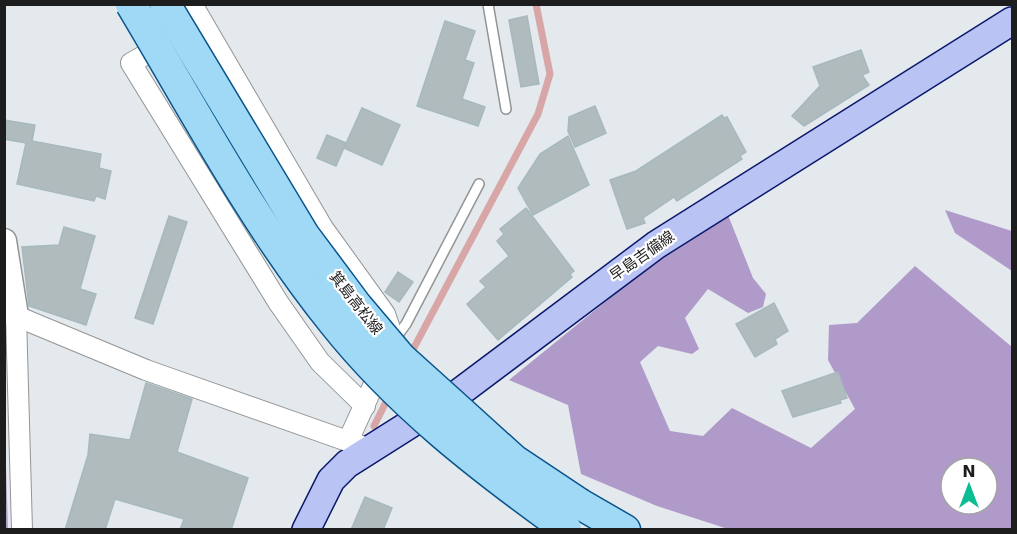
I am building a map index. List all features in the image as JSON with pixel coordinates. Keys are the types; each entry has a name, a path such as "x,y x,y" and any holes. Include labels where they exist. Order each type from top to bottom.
{"main road":[{"name":"箕島高松線","path":"131,4 279,250 333,323 386,381 444,436 570,521 625,530"},
{"name":"箕島高松線","path":"165,4 304,236 357,306 401,358 514,460 570,521"},
{"name":"早島吉備線","path":"306,530 331,480 346,465 359,445 456,394 656,244 1012,21"}],"street":[{"path":"16,316 146,370 359,445 365,406 394,340 385,314 324,228 192,4"},
{"path":"203,23 131,63 278,302 320,362 365,406"},
{"path":"4,241 16,316 22,530"}],"lane":[{"path":"488,4 506,109"},
{"path":"394,340 406,324 479,184"}],"shaded area":[{"path":"945,210 1012,231 1012,271 955,233"},
{"path":"728,215 753,278 766,294 763,307 748,313 708,289 685,318 699,349 692,354 658,346 640,362 670,431 703,436 732,408 811,448 855,409 828,360 829,325 857,323 915,266 1012,347 1012,529 728,529 657,506 581,474 568,405 509,380 669,250"},
{"path":"5,458 6,465 8,530 4,529"}],"building":[{"path":"527,16 539,84 521,87 509,20"},
{"path":"445,21 475,31 465,60 474,63 462,99 485,107 478,126 417,106"},
{"path":"861,50 869,72 862,75 869,85 804,126 792,116 820,86 813,67"},
{"path":"595,106 606,133 575,147 568,131 569,117"},
{"path":"362,108 400,125 382,165 344,148"},
{"path":"722,115 724,118 727,117 746,152 740,156 742,159 677,201 674,197 643,218 645,223 627,229 610,180 636,171"},
{"path":"4,120 35,125 32,141 101,154 99,168 111,171 105,199 96,196 94,201 17,184 26,143 4,139"},
{"path":"327,135 346,143 336,166 317,158"},
{"path":"568,136 589,185 533,215 518,188 540,154"},
{"path":"526,208 574,271 570,274 572,277 498,340 467,304 486,287 480,281 509,256 497,241 504,234 500,229"},
{"path":"169,216 187,222 153,324 135,318"},
{"path":"64,227 95,236 80,289 96,294 86,325 29,306 22,247 59,245"},
{"path":"398,272 413,282 399,302 385,292"},
{"path":"774,303 788,331 775,339 777,344 755,357 736,324"},
{"path":"838,372 847,398 840,400 841,403 793,417 782,391"},
{"path":"146,383 192,399 177,452 248,478 231,530 180,530 184,519 115,499 105,530 65,530 88,455 90,434 130,440"},
{"path":"365,497 392,508 383,530 351,530"}],"waterway":[{"path":"409,357 538,114 550,74 536,4"},
{"path":"374,426 389,396"}]}
